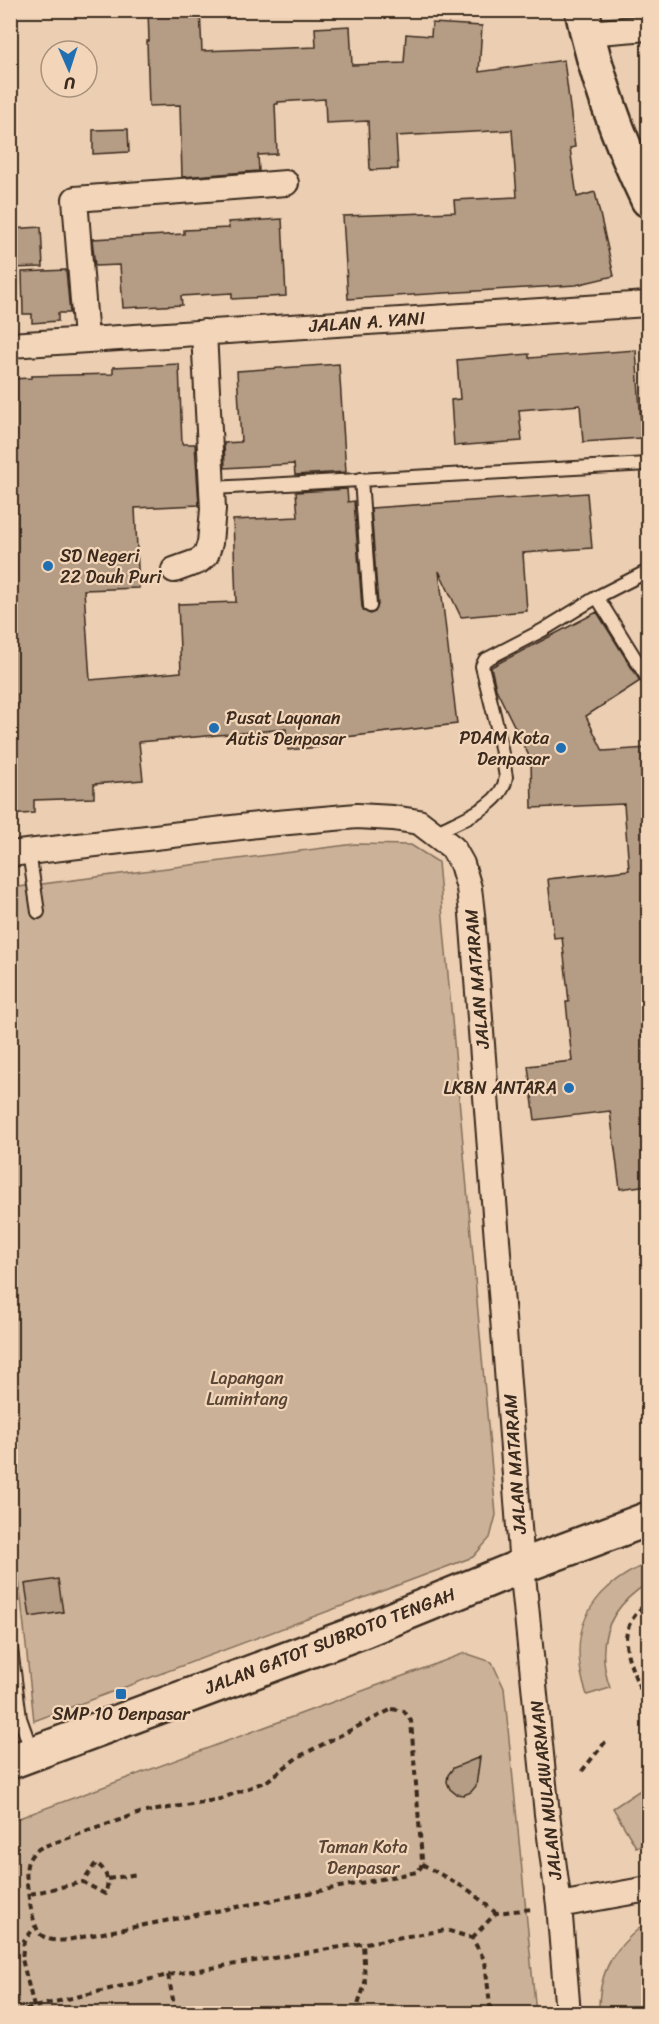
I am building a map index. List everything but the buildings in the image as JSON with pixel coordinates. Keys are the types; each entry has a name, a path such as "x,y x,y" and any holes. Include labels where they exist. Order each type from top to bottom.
{"main road":[{"path":"584,22 606,102 641,168 648,200"},
{"name":"JALAN GATOT SUBROTO TENGAH","path":"21,1758 364,1630 522,1566 648,1519"}],"street":[{"path":"584,22 648,28"},
{"path":"86,339 75,199 286,183"},
{"name":"JALAN A. YANI","path":"10,345 648,304"},
{"path":"174,570 199,561 206,555 211,531 213,488 204,332"},
{"name":"JALAN MATARAM","path":"20,853 266,824 357,816 419,822 453,848 462,864 469,888 522,1566"},
{"name":"JALAN MULAWARMAN","path":"522,1566 547,1814 559,1905 568,2013"},
{"path":"559,1905 648,1889"}],"lane":[{"path":"213,488 648,464"},
{"path":"361,479 370,606"},
{"path":"435,833 494,802 506,784 498,731 482,663 488,657 543,630 597,597 648,571"},
{"path":"597,597 648,679"},
{"path":"20,853 38,912"},
{"path":"10,1641 20,1718 21,1758"}],"path":[{"path":"640,1689 628,1659 627,1632 628,1624 635,1614 648,1602"},
{"path":"392,1709 404,1711 411,1721 422,1864 419,1870 413,1873 57,1941 48,1939 35,1927 30,1894 27,1864 31,1856 42,1847 140,1813 220,1799 267,1780 298,1756 392,1709"},
{"path":"582,1771 606,1741"},
{"path":"30,1894 83,1882 105,1894 108,1879 104,1870 96,1863 83,1882"},
{"path":"422,1864 470,1891 496,1913"},
{"path":"108,1879 138,1874"},
{"path":"472,1938 496,1913 559,1905"},
{"path":"34,2007 22,1959 24,1941 35,1927"},
{"path":"16,2013 168,1975 446,1930 472,1938 485,1961 491,2013"},
{"path":"355,2013 365,1984 363,1942"},
{"path":"168,1975 176,2013"}],"green space":[{"name":"Lapangan Lumintang","path":"355,844 411,845 438,862 496,1515 490,1538 473,1557 34,1721 11,1505 11,888"},
{"path":"646,1564 648,1583 623,1603 614,1615 604,1641 605,1671 610,1688 587,1695 581,1673 579,1652 586,1616 609,1587"},
{"name":"Taman Kota Denpasar","path":"465,1653 492,1662 504,1688 536,2013 11,2014 11,1821"},
{"path":"648,1785 648,1843 636,1847 613,1808"},
{"path":"648,1921 648,2013 599,2013 599,1997 605,1971 626,1940"}],"place":[{"name":"SD Negeri 22 Dauh Puri","path":"48,566"},
{"name":"Pusat Layanan Autis Denpasar","path":"214,728"},
{"name":"PDAM Kota Denpasar","path":"561,748"},
{"name":"LKBN ANTARA","path":"569,1088"},
{"name":"SMP 10 Denpasar","path":"121,1694"}]}
